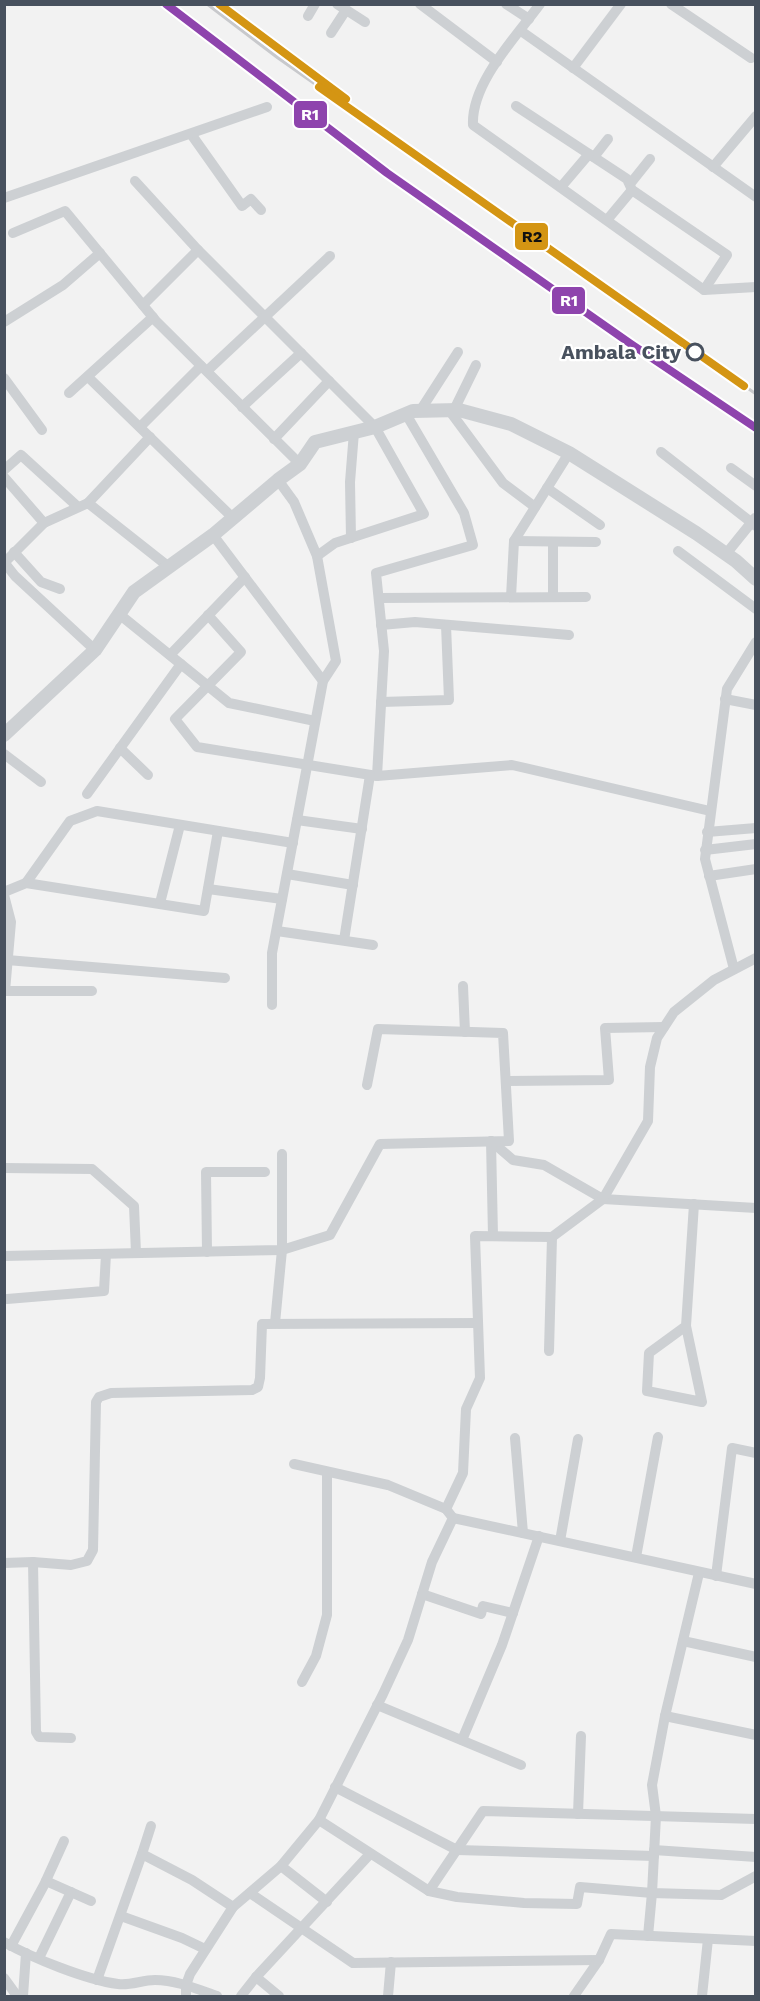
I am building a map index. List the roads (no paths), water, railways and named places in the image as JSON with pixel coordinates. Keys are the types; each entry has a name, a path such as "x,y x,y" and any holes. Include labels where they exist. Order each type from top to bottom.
{"street":[{"path":"308,16 315,4"},
{"path":"420,4 497,62"},
{"path":"506,4 529,19"},
{"path":"540,4 497,62 480,90 473,114 473,125 704,290 756,287"},
{"path":"573,68 621,4"},
{"path":"678,6 751,58"},
{"path":"331,33 342,7 365,22"},
{"path":"520,31 756,196"},
{"path":"516,106 627,179 631,187 727,255 704,290"},
{"path":"4,198 267,107"},
{"path":"713,167 756,116"},
{"path":"191,134 242,206 251,199 261,210"},
{"path":"561,187 608,139"},
{"path":"607,220 650,159"},
{"path":"135,181 198,250 375,428 424,514 335,543 317,556"},
{"path":"13,233 65,211 153,317 300,464"},
{"path":"143,305 198,250"},
{"path":"4,322 63,285 100,253"},
{"path":"140,427 204,368 265,317 330,256"},
{"path":"69,393 153,317"},
{"path":"413,412 458,352"},
{"path":"242,407 301,353"},
{"path":"452,410 476,365"},
{"path":"88,376 233,518"},
{"path":"4,378 42,430"},
{"path":"274,439 329,381"},
{"path":"452,410 503,483 535,507"},
{"path":"5,732 95,650 134,592 213,535 300,464 315,442 375,428 413,412 452,410 511,424 569,453 696,533 756,579"},
{"path":"344,940 362,829 374,776 381,702 384,651 376,573 473,545 464,513 413,412"},
{"path":"351,538 350,482 354,432"},
{"path":"95,650 15,576 5,562 44,523 83,505 150,437"},
{"path":"661,452 754,522 726,554"},
{"path":"511,597 514,541 569,453"},
{"path":"4,470 21,455 83,505 169,567"},
{"path":"731,468 756,486"},
{"path":"4,477 44,523"},
{"path":"272,1005 273,953 276,931 315,721 323,681 336,661 317,556 294,502 278,480"},
{"path":"547,488 600,525"},
{"path":"213,535 323,681"},
{"path":"514,541 596,543"},
{"path":"553,542 553,597"},
{"path":"678,551 756,609"},
{"path":"14,552 41,582 60,589"},
{"path":"170,655 245,577"},
{"path":"379,598 586,597"},
{"path":"119,614 229,703 315,721"},
{"path":"208,615 241,652 175,719 197,747 374,776 512,765 710,811"},
{"path":"381,625 415,622 569,635"},
{"path":"381,702 449,700 446,625"},
{"path":"734,969 709,876 705,850 727,689 756,642"},
{"path":"87,794 181,664"},
{"path":"725,699 756,705"},
{"path":"120,748 148,775"},
{"path":"4,754 41,782"},
{"path":"92,992 5,991 11,922 4,893 26,883 70,821 97,811 293,843"},
{"path":"297,820 362,829"},
{"path":"160,903 180,825"},
{"path":"707,832 756,828"},
{"path":"26,883 204,911 218,831"},
{"path":"705,850 756,844"},
{"path":"709,876 756,869"},
{"path":"287,874 353,885"},
{"path":"208,889 282,899"},
{"path":"276,931 374,945"},
{"path":"186,1991 190,1974 233,1907 282,1866 319,1820 408,1640 463,1473 466,1409 480,1378 475,1236 552,1237 603,1199 648,1121 650,1067 657,1038 674,1012 714,980 756,958"},
{"path":"7,960 225,978"},
{"path":"463,986 465,1032"},
{"path":"506,1081 609,1080 605,1028 664,1027"},
{"path":"4,1256 282,1250 330,1235 380,1144 509,1141 503,1033 378,1029 367,1085"},
{"path":"491,1141 513,1160 544,1165 603,1199 756,1208"},
{"path":"491,1141 493,1236"},
{"path":"274,1323 282,1250 282,1154"},
{"path":"4,1168 92,1169 134,1206 135,1253"},
{"path":"207,1252 206,1172 265,1172"},
{"path":"686,1326 649,1353 648,1391 702,1402 686,1326 694,1204"},
{"path":"549,1351 552,1237"},
{"path":"7,1299 104,1291 106,1254"},
{"path":"4,1563 33,1562 71,1565 87,1561 90,1557 93,1550 96,1402 99,1396 111,1393 252,1390 258,1387 260,1378 262,1324 478,1323"},
{"path":"636,1557 658,1437"},
{"path":"515,1438 523,1533"},
{"path":"560,1541 578,1439"},
{"path":"716,1576 732,1448 756,1453"},
{"path":"294,1464 388,1485 450,1513 523,1533 756,1584"},
{"path":"302,1682 316,1656 327,1616 327,1472"},
{"path":"462,1740 502,1645 539,1536"},
{"path":"33,1562 36,1732 39,1737 70,1738"},
{"path":"648,1936 656,1816 652,1785 665,1716 699,1573"},
{"path":"422,1594 481,1614 483,1606 513,1613"},
{"path":"683,1641 756,1657"},
{"path":"377,1706 521,1765"},
{"path":"665,1716 756,1735"},
{"path":"578,1814 581,1736"},
{"path":"335,1786 457,1850 756,1857"},
{"path":"429,1890 483,1811 756,1819"},
{"path":"319,1820 429,1890 457,1897 534,1904 577,1904 580,1887 652,1893 720,1895 756,1876"},
{"path":"97,1980 151,1826"},
{"path":"64,1841 46,1881 8,1944 97,1980 123,1984 153,1980 165,1981 186,1991 217,1996"},
{"path":"142,1854 192,1880 233,1907"},
{"path":"241,1996 370,1854"},
{"path":"282,1866 327,1902"},
{"path":"46,1881 91,1901"},
{"path":"39,1958 71,1892"},
{"path":"250,1893 353,1963 599,1960"},
{"path":"121,1916 183,1938 205,1949"},
{"path":"574,1996 599,1960 611,1934 756,1941"},
{"path":"702,1996 708,1939"},
{"path":"23,1996 26,1953"},
{"path":"388,1996 391,1962"},
{"path":"256,1977 279,1996"},
{"path":"4,1978 17,1996"}],"railway":[{"path":"166,4 387,173 631,344 756,428"},
{"path":"207,4 278,58 756,394"}],"place":[{"name":"Ambala City","path":"695,352"}]}
